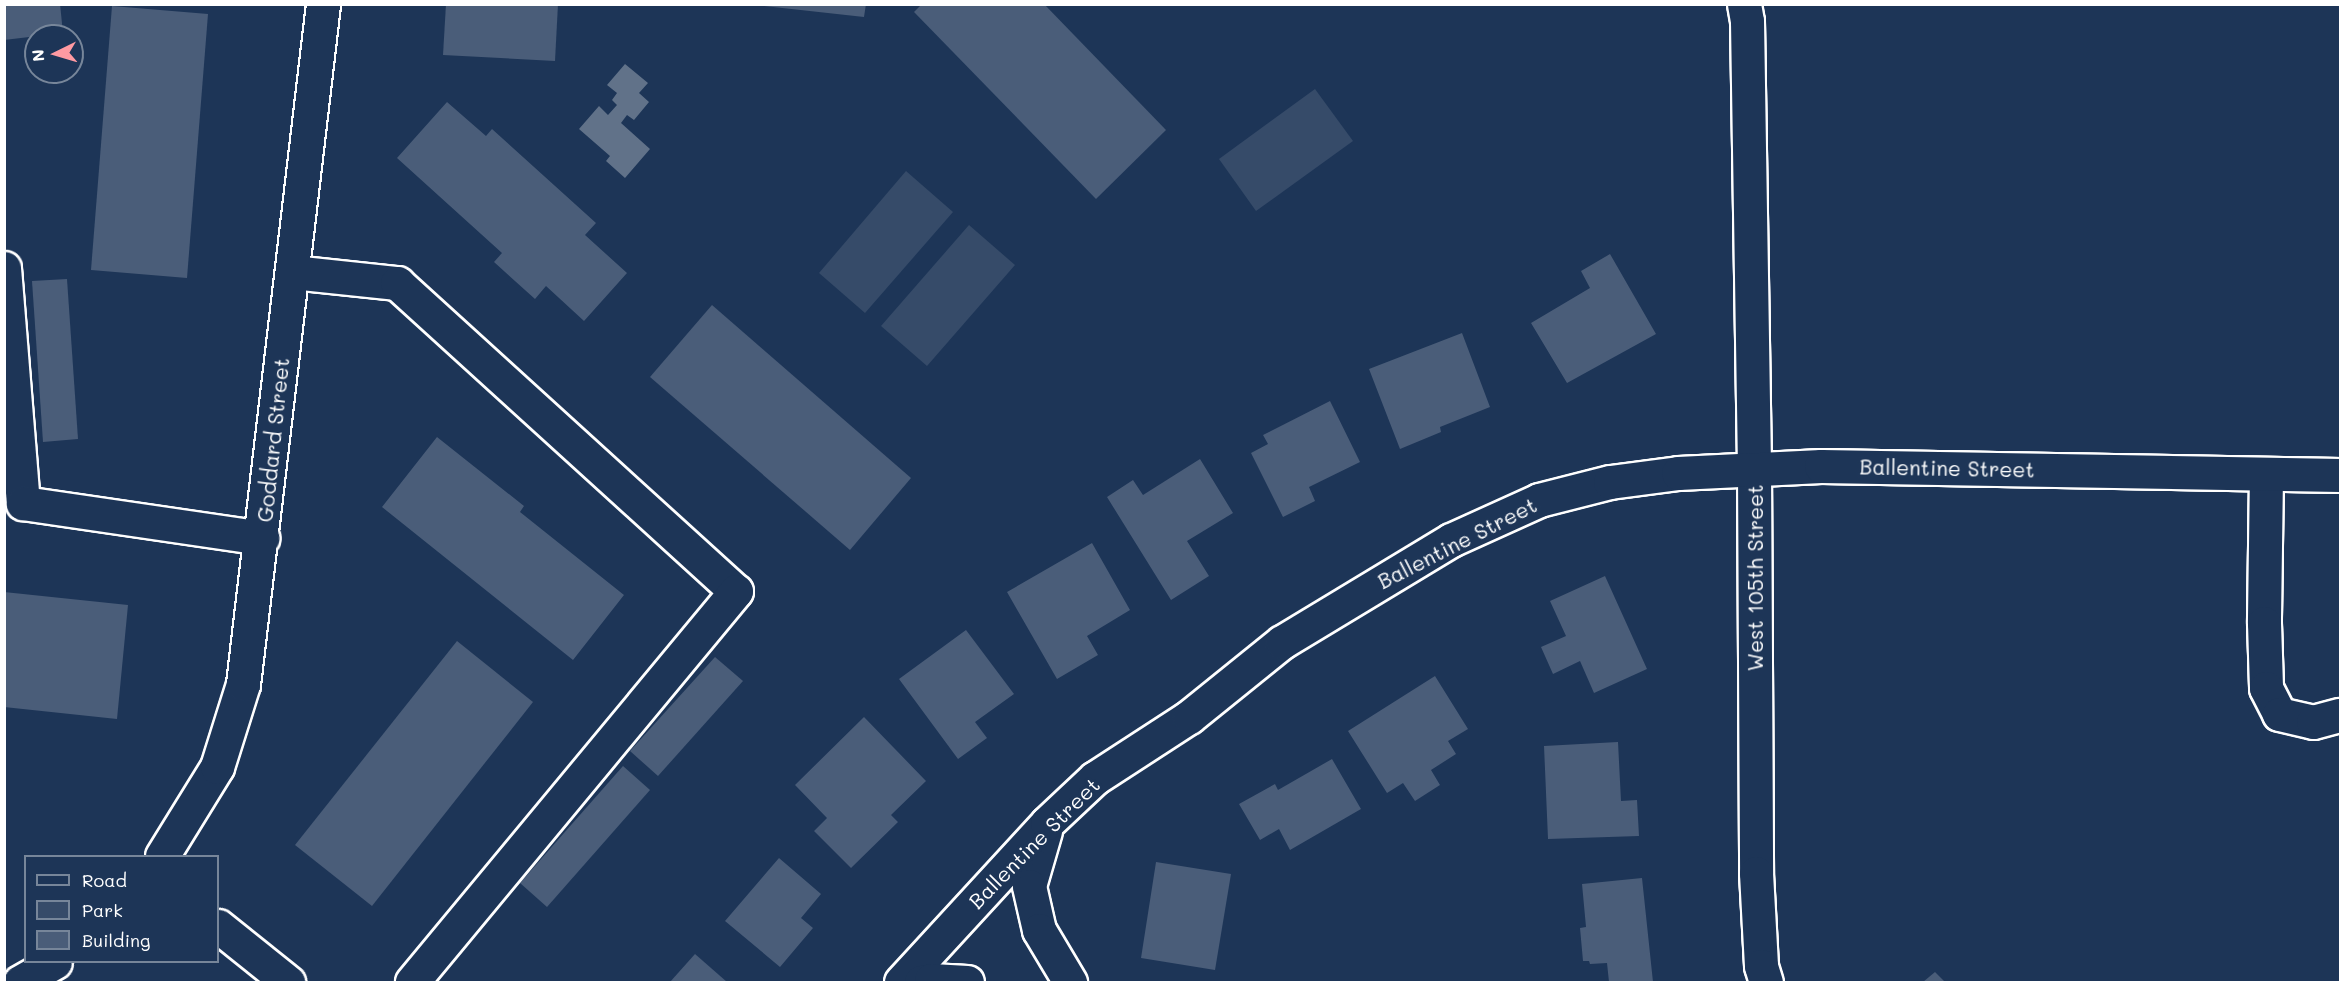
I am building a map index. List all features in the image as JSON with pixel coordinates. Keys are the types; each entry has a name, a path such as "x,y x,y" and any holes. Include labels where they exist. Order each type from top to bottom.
{"street":[{"name":"Goddard Street","path":"163,855 200,796 220,756 243,684 262,538 323,4"},
{"name":"West 105th Street","path":"1744,4 1747,21 1754,469 1756,873 1761,966 1766,982"},
{"path":"4,268 23,503 262,538"},
{"path":"292,272 397,283 736,591 412,982"},
{"name":"Ballentine Street","path":"901,982 1047,823 1095,778 1189,717 1282,642 1451,540 1539,500 1610,482 1678,473 1821,466 2340,475"},
{"path":"2266,474 2264,623 2266,688 2279,714 2313,722 2340,715"},
{"path":"1047,823 1029,886 1039,930 1070,982"},
{"path":"219,927 288,982"},
{"path":"20,982 53,963"},
{"path":"921,982 931,980 967,982"}],"green space":[{"path":"1315,89 1353,141 1256,211 1219,159"},
{"path":"906,171 953,212 865,313 819,273"},
{"path":"969,225 1015,265 927,366 881,326"}],"shaded area":[{"path":"625,64 648,83 639,93 649,102 634,120 627,115 621,123 650,149 625,178 606,161 610,156 579,129 599,106 608,115 617,105 612,100 617,93 607,85"}],"building":[{"path":"4,4 60,4 62,24 24,24 24,38 4,40"},
{"path":"446,4 558,4 555,61 443,55"},
{"path":"746,4 866,4 864,17"},
{"path":"922,4 1044,4 1166,130 1096,199 914,12"},
{"path":"112,6 208,14 187,278 91,270"},
{"path":"447,102 486,136 492,129 596,223 585,235 627,273 584,321 546,286 535,299 494,262 502,253 397,158"},
{"path":"1610,254 1656,334 1567,383 1531,323 1590,288 1581,271"},
{"path":"67,279 78,439 43,442 32,281"},
{"path":"712,305 911,478 850,550 650,377"},
{"path":"1462,333 1490,407 1440,427 1441,432 1400,449 1369,369"},
{"path":"1330,401 1360,462 1309,487 1315,501 1283,517 1251,453 1268,444 1263,435"},
{"path":"437,437 524,506 520,512 624,595 573,660 382,507"},
{"path":"1200,459 1233,513 1187,541 1209,576 1171,600 1107,497 1133,480 1143,495"},
{"path":"1092,543 1130,610 1087,636 1098,655 1057,679 1007,592"},
{"path":"1605,576 1647,669 1594,693 1580,661 1553,674 1541,647 1566,636 1550,601"},
{"path":"4,592 128,605 117,719 4,707"},
{"path":"966,630 1014,694 975,722 987,738 958,759 899,679"},
{"path":"457,641 533,702 372,906 295,845"},
{"path":"715,657 743,681 658,776 630,751"},
{"path":"1435,676 1468,729 1448,741 1456,754 1431,770 1440,785 1415,801 1403,783 1387,793 1348,731"},
{"path":"864,717 926,781 891,815 898,822 851,868 814,831 827,818 795,785"},
{"path":"1618,742 1621,801 1637,800 1639,836 1548,839 1544,746"},
{"path":"1332,759 1361,809 1290,850 1279,829 1260,840 1239,804 1275,784 1278,790"},
{"path":"623,766 650,790 547,907 520,883"},
{"path":"779,858 821,894 801,918 813,928 780,967 725,921"},
{"path":"1156,862 1231,874 1215,970 1141,958"},
{"path":"1642,878 1653,982 1609,982 1607,963 1590,964 1589,961 1583,961 1580,928 1586,927 1582,884"},
{"path":"695,954 727,982 670,982"},
{"path":"1935,972 1945,982 1923,982"}]}
